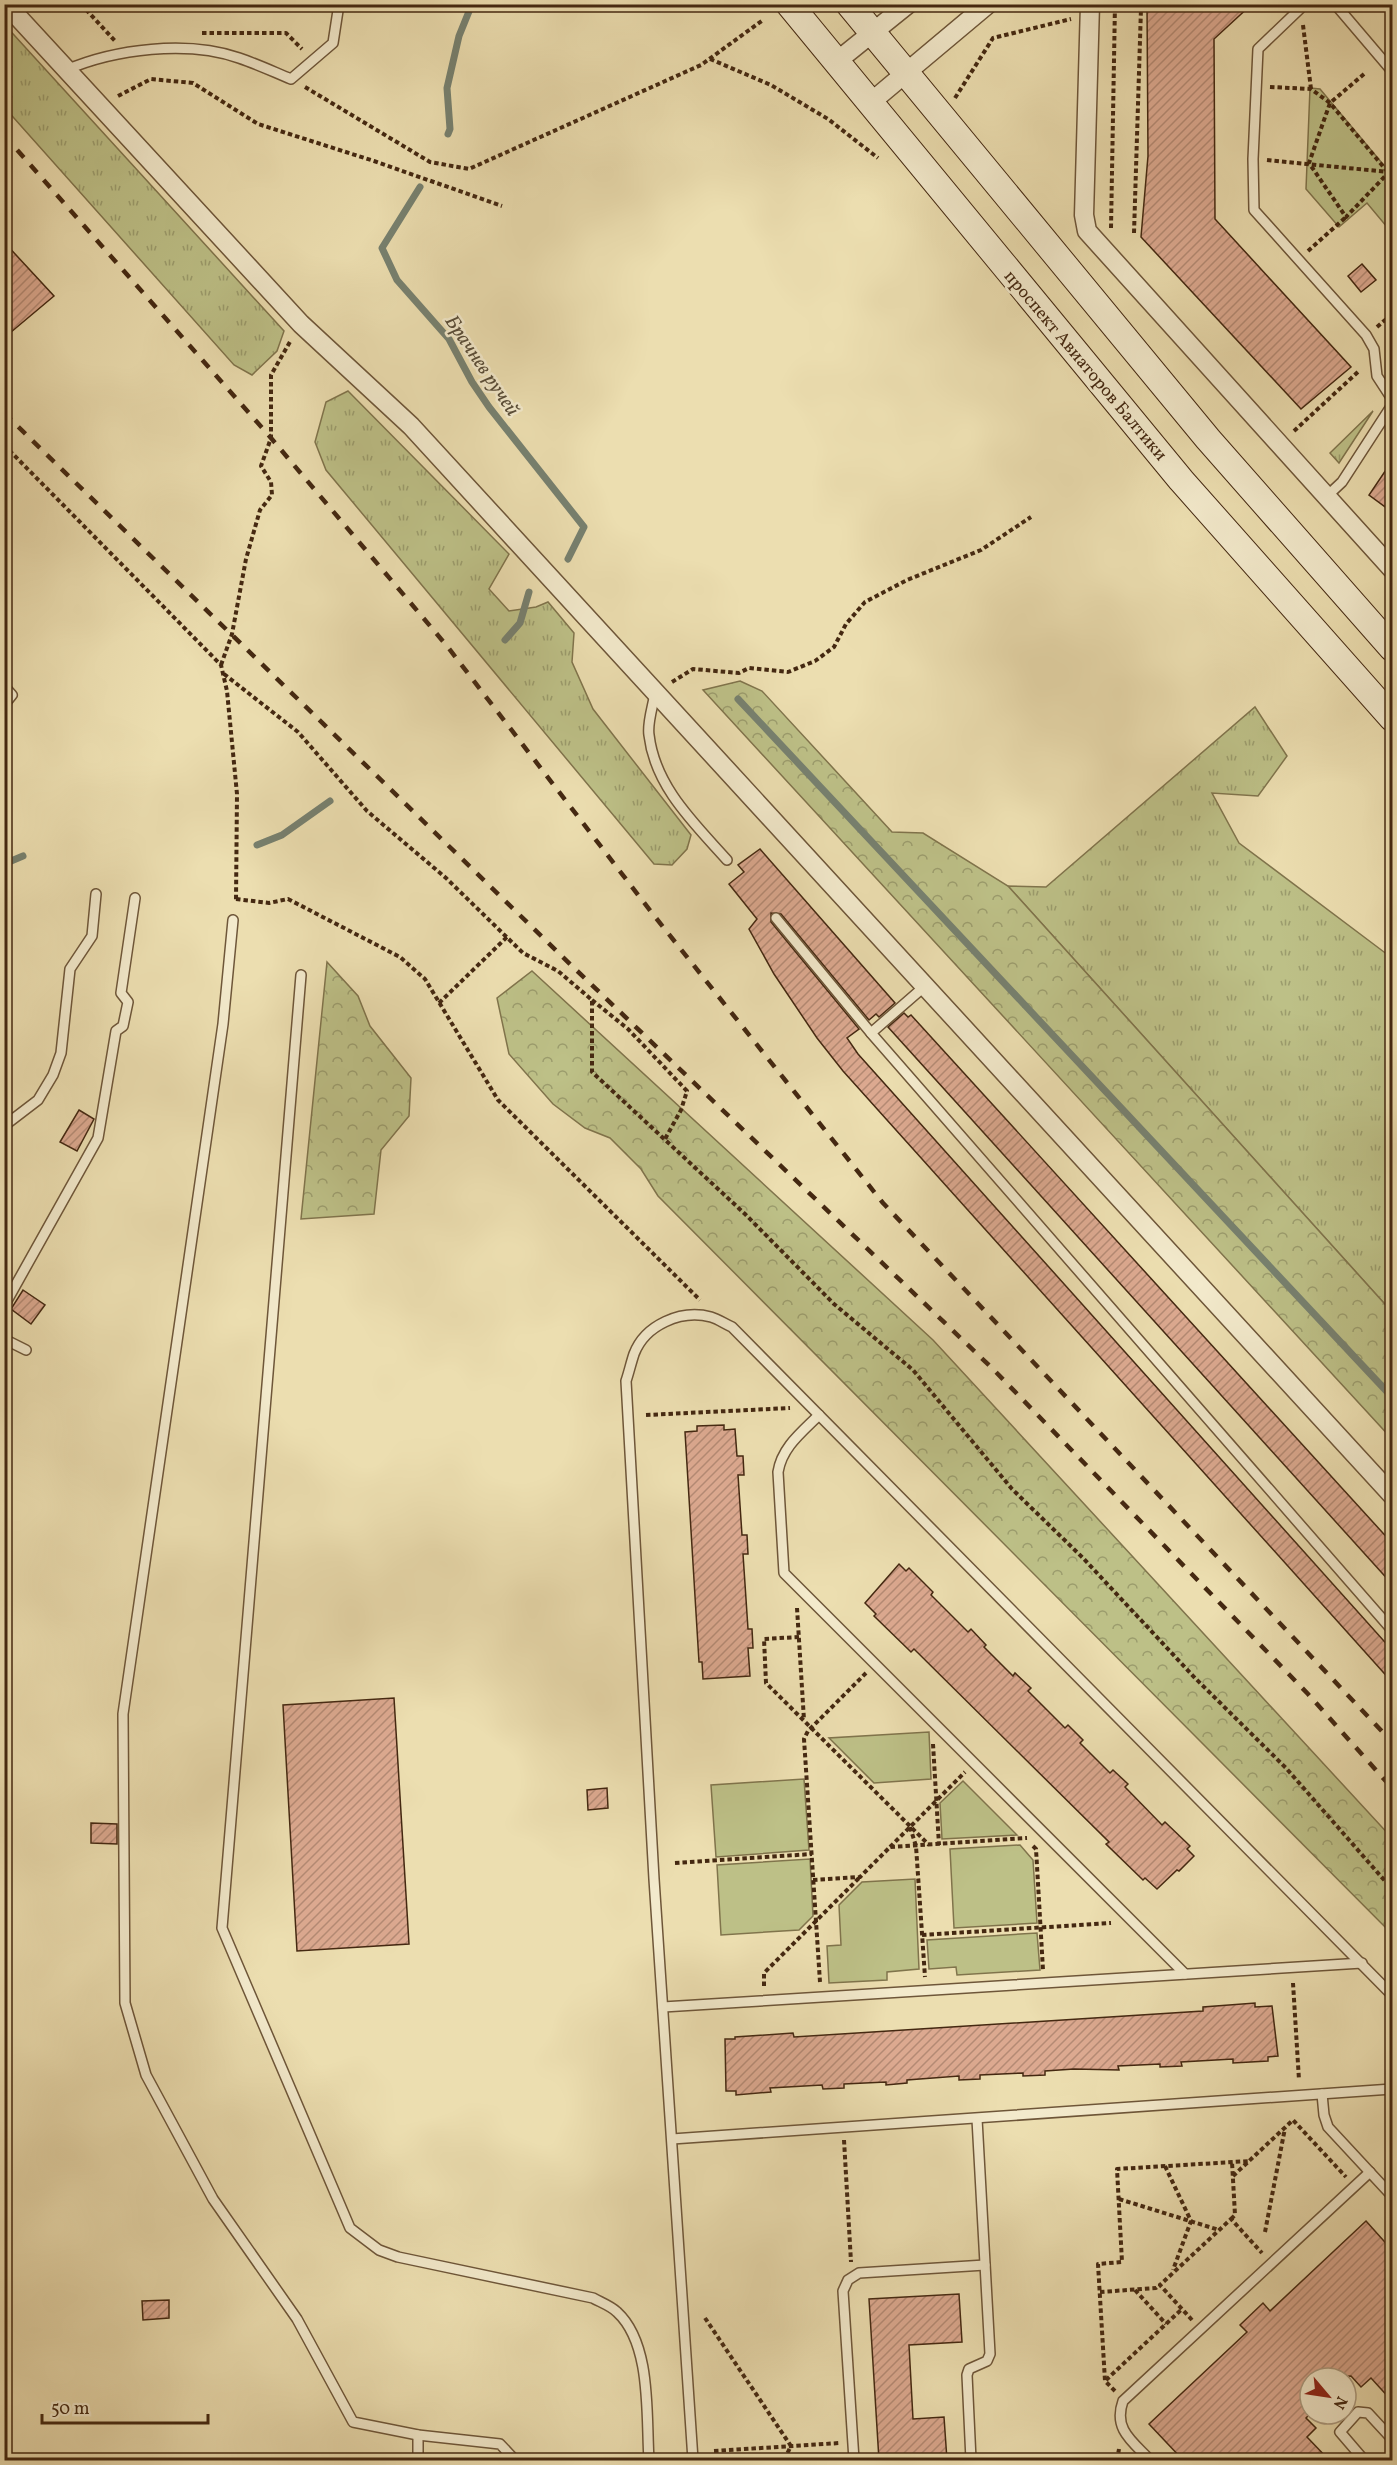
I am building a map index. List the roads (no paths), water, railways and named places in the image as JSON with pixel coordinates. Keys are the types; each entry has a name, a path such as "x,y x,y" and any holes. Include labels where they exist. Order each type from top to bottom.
{"street":[{"path":"6,4 301,324 411,426 1392,1495"},
{"name":"проспект Авиаторов Балтики","path":"789,4 1181,480 1392,718"},
{"path":"849,4 1208,439 1392,648"},
{"path":"836,63 908,4"},
{"path":"870,104 988,4"},
{"path":"1090,4 1084,215 1087,231 1392,568"}],"lane":[{"path":"66,70 92,59 181,47 237,57 291,78 333,43 339,4"},
{"path":"1305,4 1258,49 1253,159 1254,210 1366,335 1374,349 1377,376 1392,399"},
{"path":"1335,4 1392,71"},
{"path":"1326,497 1342,483 1392,405"},
{"path":"4,686 12,695 4,705"},
{"path":"655,693 648,734 661,775 678,805 727,861"},
{"path":"4,1126 38,1100 53,1075 61,1053 70,969 92,936 96,894"},
{"path":"4,1305 98,1138 116,1031 123,1026 128,1002 121,993 135,898"},
{"path":"776,918 871,1033 1392,1630"},
{"path":"233,920 223,1024 123,1714 125,2003 146,2075 207,2188 297,2319 353,2422 418,2435 500,2444 515,2460"},
{"path":"301,975 222,1928 350,2228 379,2250 398,2257 592,2298 617,2311 636,2337 643,2368 649,2460"},
{"path":"871,1033 925,986"},
{"path":"693,2460 663,2007 626,1381 634,1352 649,1331 666,1321 688,1316 711,1317 732,1327 1392,1995"},
{"path":"4,1339 26,1350"},
{"path":"819,1415 786,1449 780,1460 778,1472 784,1573 1185,1974"},
{"path":"663,2007 1362,1963"},
{"path":"672,2139 1392,2088"},
{"path":"1322,2094 1328,2127 1392,2196"},
{"path":"971,2460 967,2375 969,2369 987,2361 990,2354 977,2119"},
{"path":"1150,2460 1123,2431 1118,2415 1123,2401 1370,2172"},
{"path":"854,2460 843,2291 848,2280 859,2273 985,2265"},
{"path":"1364,2460 1340,2432 1358,2412 1368,2413 1392,2439"},
{"path":"418,2435 418,2460"}],"waterway":[{"name":"Брачнев ручей","path":"448,134 450,129 447,88 459,36 472,4"},
{"name":"Брачнев ручей","path":"420,187 382,248 397,280 449,339 472,382 489,407 584,527 568,559"},
{"name":"Брачнев ручей","path":"505,640 520,623 529,592"},
{"path":"738,699 1392,1397"},
{"path":"257,845 282,835 330,801"},
{"name":"Брачнев ручей","path":"4,864 23,856"}],"railway":[{"path":"4,135 271,438 447,646 652,913 883,1203 1392,1742"},
{"path":"4,413 571,965 993,1369 1308,1694 1392,1788"}]}
